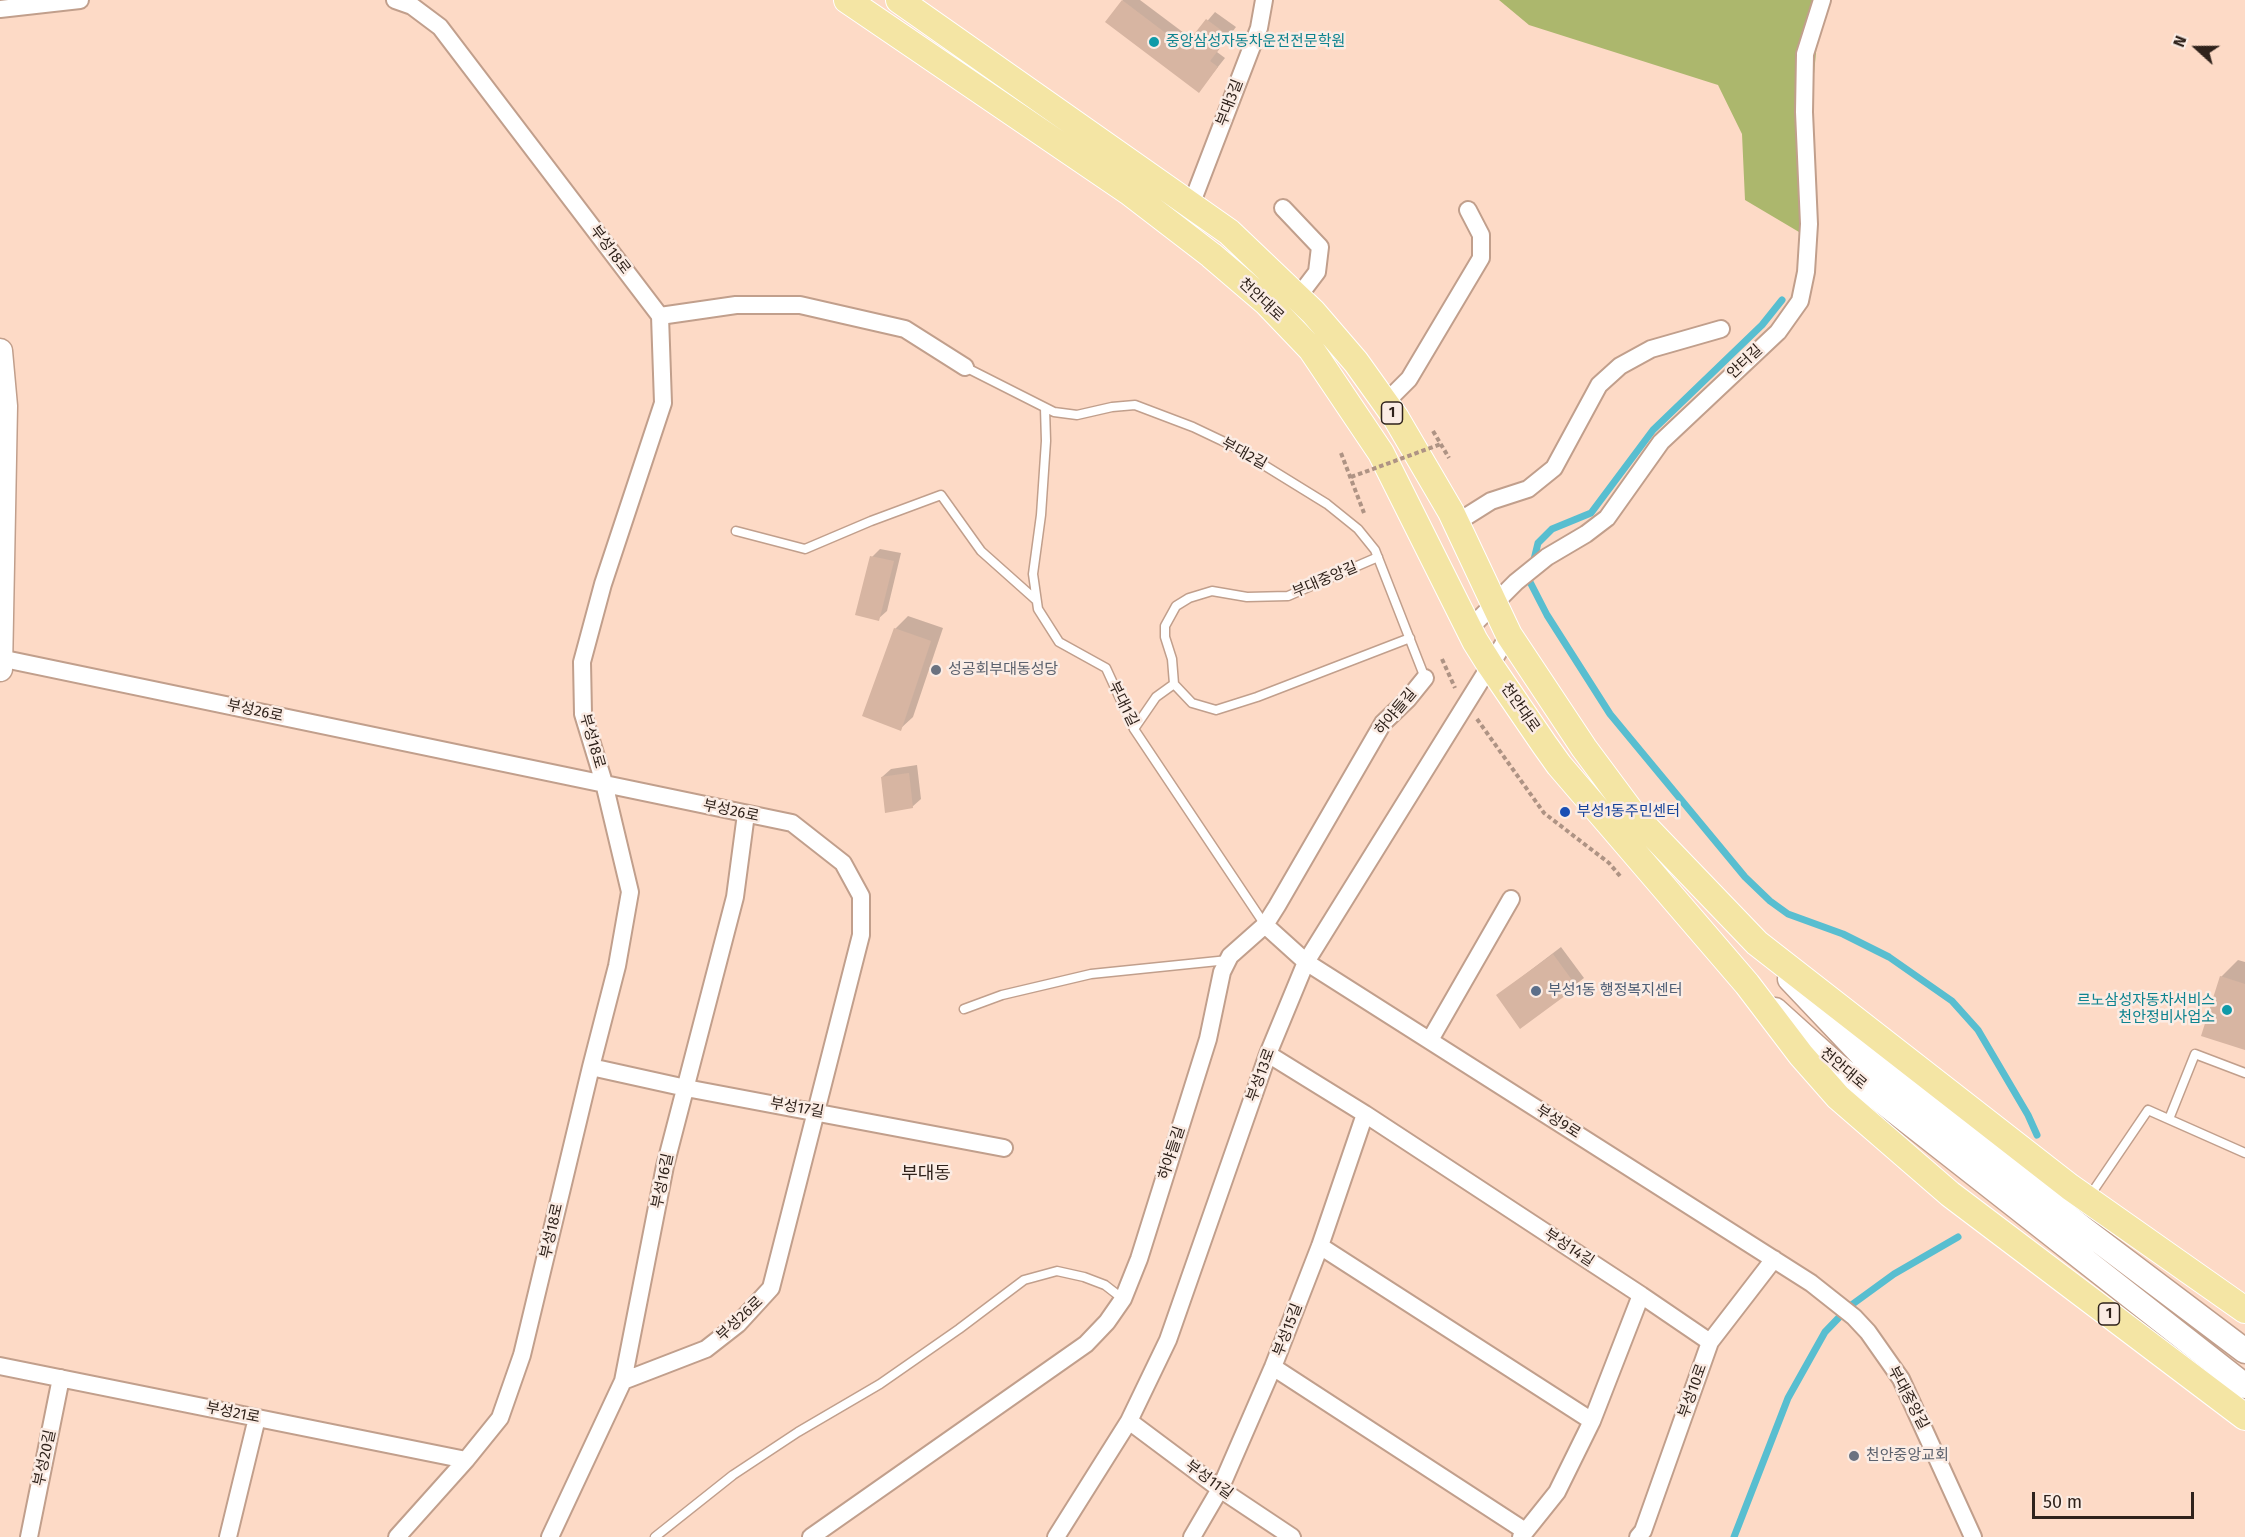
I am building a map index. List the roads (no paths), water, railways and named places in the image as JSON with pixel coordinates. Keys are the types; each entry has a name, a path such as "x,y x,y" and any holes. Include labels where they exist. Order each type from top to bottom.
{"main road":[{"name":"천안대로","path":"847,0 1128,192 1211,255 1266,302 1311,349 1381,453 1490,665 1559,765 1747,984 1836,1065 2245,1386"},
{"name":"천안대로","path":"898,0 1228,232 1298,297 1356,362 1396,418 1456,523 1509,635 1584,748 1633,814 1862,1055 2086,1231 2245,1351"},
{"path":"0,351 5,406 0,662"},
{"name":"1","path":"1756,943 2087,1200 2245,1310"},
{"name":"1","path":"1747,984 1801,1055 1838,1097 1884,1139 1957,1199 2245,1417"}],"street":[{"path":"0,9 80,0"},
{"name":"부성18로","path":"395,0 411,6 440,27 660,316 663,403 603,584 582,662 582,714 604,783 630,892 617,966 522,1355 500,1418 466,1461 397,1537"},
{"name":"부대3길","path":"1191,205 1259,28 1264,0"},
{"name":"안터길","path":"1470,628 1516,582 1547,556 1586,534 1606,518 1661,441 1778,332 1800,301 1806,272 1809,224 1804,112 1805,54 1822,0"},
{"path":"1283,208 1320,247 1317,272 1298,297"},
{"path":"1385,403 1408,380 1481,258 1481,235 1468,210"},
{"path":"660,316 736,305 800,305 905,328 965,367"},
{"path":"1456,523 1491,501 1528,489 1554,468 1599,385 1620,366 1652,349 1721,329"},
{"name":"부성13로","path":"1056,1537 1129,1421 1168,1340 1268,1054 1306,962 1509,635"},
{"name":"부성26로","path":"0,662 604,783 792,824 843,863 861,896 861,935 771,1288 738,1324 706,1349 623,1381"},
{"name":"하야들길","path":"811,1537 1086,1344 1107,1322 1123,1299 1139,1259 1208,1039 1222,972 1228,960 1264,925 1383,723 1408,699 1425,678"},
{"name":"부성16길","path":"550,1537 623,1381 665,1166 735,897 746,814"},
{"path":"1430,1040 1511,899"},
{"name":"부성9로","path":"1264,925 1306,962 1811,1283"},
{"name":"부성14길","path":"1268,1054 1365,1114 1710,1342"},
{"name":"부성17길","path":"591,1067 686,1088 1004,1148"},
{"name":"부성15길","path":"1192,1537 1220,1489 1273,1367 1320,1246 1365,1114"},
{"path":"1320,1246 1592,1421"},
{"name":"부성10로","path":"1638,1537 1643,1531 1710,1342 1774,1259"},
{"name":"부대중앙길","path":"1811,1283 1869,1332 1901,1379 1973,1537"},
{"path":"1273,1367 1523,1534 1557,1492 1592,1421 1641,1295"},
{"name":"부성21로","path":"0,1366 466,1461"},
{"name":"부성20길","path":"29,1537 61,1378"},
{"path":"228,1537 257,1418"},
{"name":"부성11길","path":"1129,1421 1220,1489 1292,1537"}],"lane":[{"name":"부대2길","path":"965,367 1054,412 1077,415 1112,407 1135,405 1233,446 1327,504 1358,529 1375,550 1425,678"},
{"name":"부대1길","path":"1046,408 1041,515 1033,574 1038,609 1059,642 1106,668 1134,729 1264,925"},
{"path":"736,531 805,549 941,495 981,551 1036,600"},
{"name":"부대중앙길","path":"1174,684 1172,659 1165,637 1166,626 1176,606 1189,598 1212,591 1247,597 1288,596 1378,557"},
{"path":"1134,729 1156,697 1174,684 1192,703 1216,710 1257,697 1410,638"},
{"path":"964,1009 1002,994 1091,974 1228,960"},
{"path":"2169,1119 2195,1054 2245,1073"},
{"path":"2087,1200 2148,1110 2245,1153"},
{"path":"655,1537 733,1475 798,1432 880,1384 1024,1280 1057,1272 1084,1277 1105,1285 1123,1299"}],"waterway":[{"path":"1782,300 1762,325 1653,430 1591,513 1552,529 1538,543 1529,580 1547,615 1610,714 1745,877 1770,901 1788,914 1843,934 1889,957 1952,1001 1978,1030 2028,1115 2037,1135"},
{"path":"1734,1537 1788,1398 1825,1332 1850,1306 1894,1274 1958,1237"}],"place":[{"name":"중앙삼성자동차운전전문학원","path":"1154,42"},
{"name":"성공회부대동성당","path":"936,670"},
{"name":"부성1동주민센터","path":"1565,812"},
{"name":"부성1동 행정복지센터","path":"1536,991"},
{"name":"르노삼성자동차서비스 천안정비사업소","path":"2227,1010"},
{"name":"천안중앙교회","path":"1854,1456"}],"district":[{"name":"부대동","path":"926,1174"}]}
